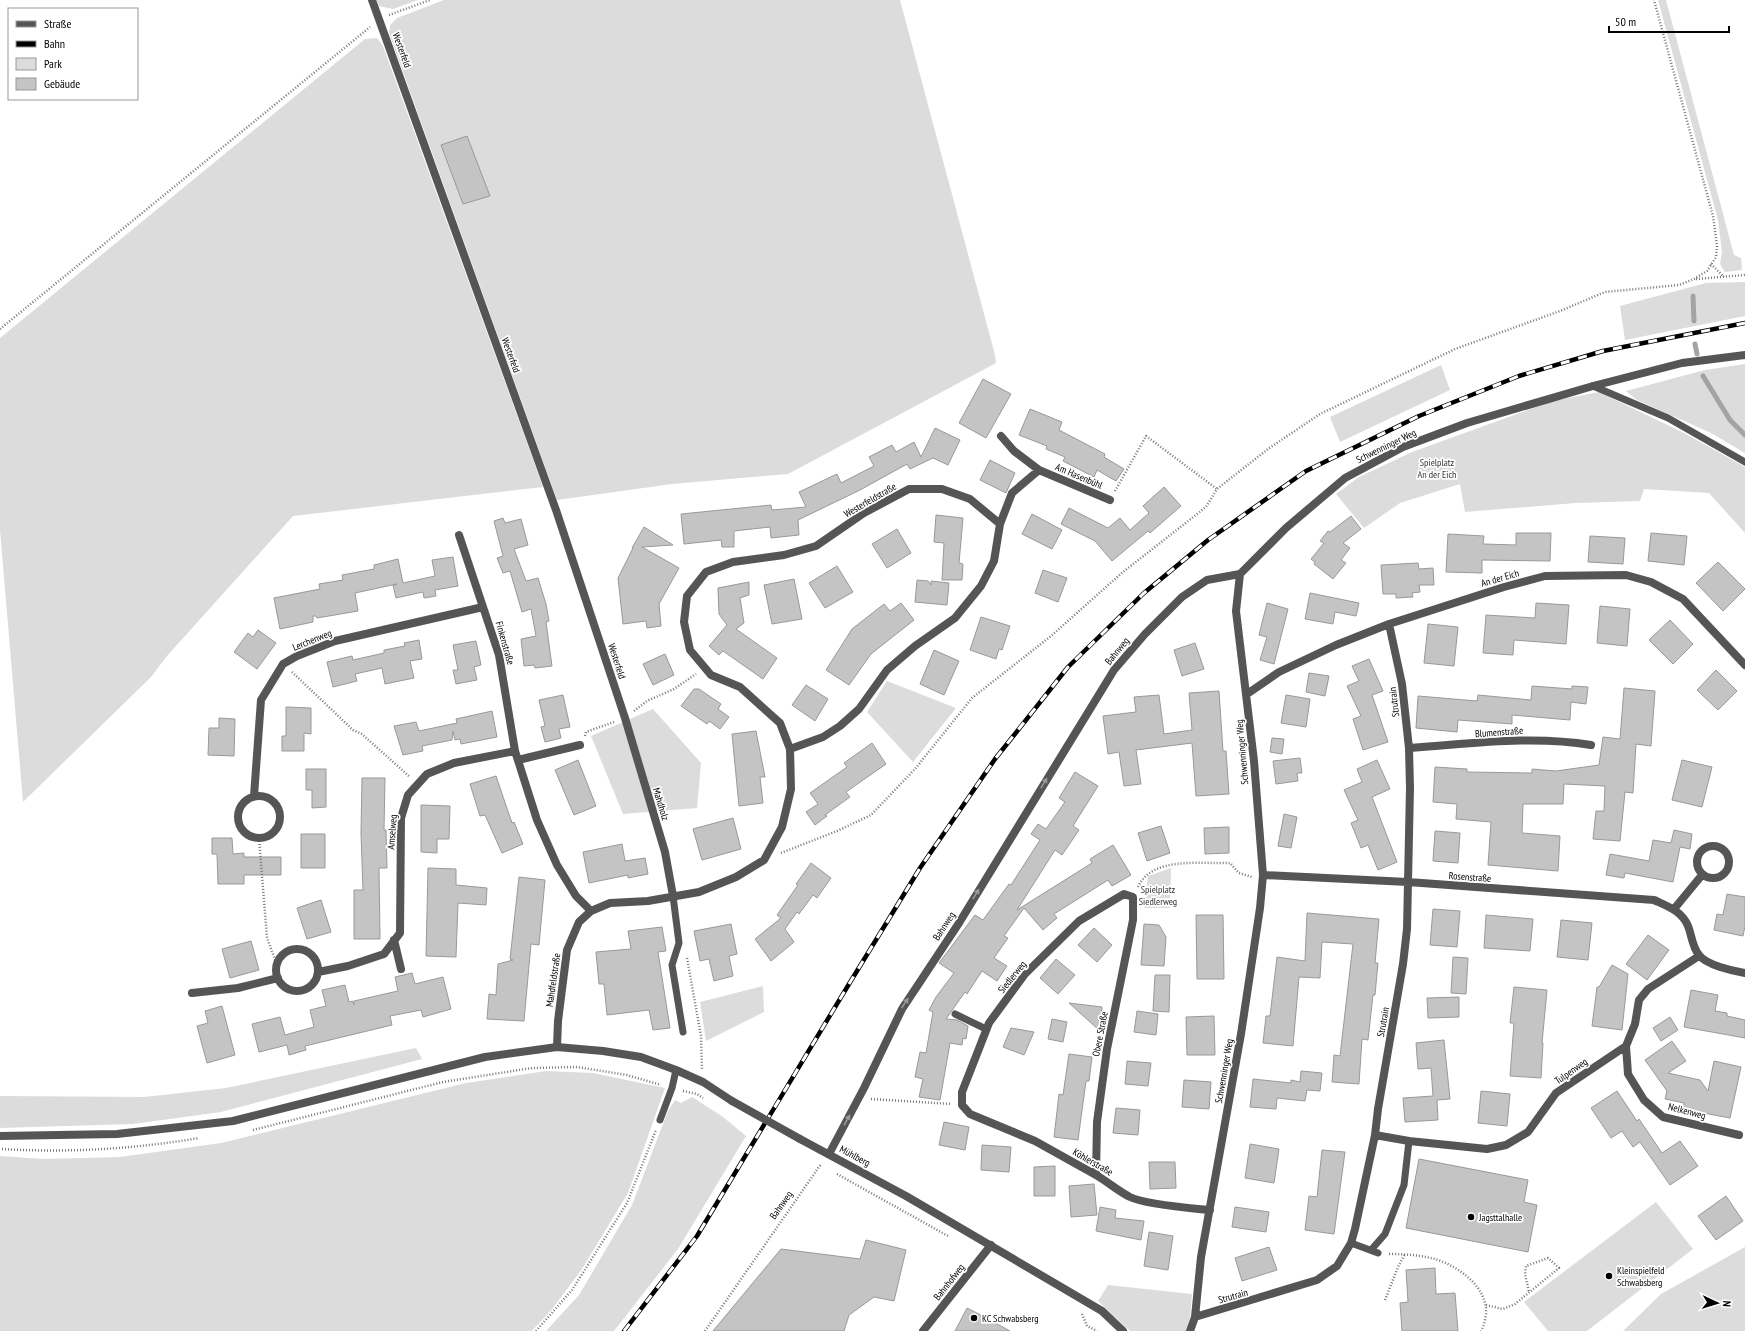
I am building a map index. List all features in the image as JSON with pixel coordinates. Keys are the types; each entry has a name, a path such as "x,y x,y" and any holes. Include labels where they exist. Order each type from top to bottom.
{"street":[{"name":"Westerfeld","path":"372,0 556,510 625,718"},
{"name":"Schwenninger Weg","path":"1190,1331 1195,1317 1201,1257 1241,1034 1260,908 1263,875 1247,694 1236,611 1240,574 1286,528 1345,478 1380,458 1467,422 1593,386 1682,364 1745,355"},
{"name":"Am Hasenbühl","path":"1001,436 1014,450 1039,470 1110,500"},
{"name":"Am Hasenbühl","path":"1000,524 1012,493 1039,470"},
{"name":"Westerfeldstraße","path":"764,860 782,827 791,789 790,748 780,723 740,687 711,675 690,650 684,622 687,596 706,572 733,562 784,555 816,546 864,512 909,489 942,489 970,499 1000,524"},
{"path":"790,748 823,737 840,726 859,709 887,670 915,646 955,618 980,586 994,561 1000,524"},
{"name":"Finkenstraße","path":"459,535 499,654 515,751 537,820 557,865 576,896 591,911"},
{"name":"Bahnweg","path":"829,1154 859,1098 902,1009 959,923 1114,670 1145,634 1182,597 1207,580 1240,574"},
{"name":"An der Eich","path":"1247,694 1286,669 1336,645 1389,624 1504,586 1545,576 1626,575 1651,582 1683,599 1745,665"},
{"name":"Lerchenweg","path":"283,664 297,656 335,641 484,607"},
{"name":"Strutrain","path":"1195,1317 1317,1280 1337,1266 1351,1243 1375,1135 1403,964 1407,930 1409,748 1402,684 1389,624"},
{"path":"254,796 261,700 283,664"},
{"name":"Mahdholz","path":"625,718 665,852 673,896"},
{"name":"Blumenstraße","path":"1409,748 1531,740 1563,740 1591,745"},
{"path":"518,760 580,745"},
{"name":"Amselweg","path":"318,972 348,966 384,954 400,933 401,818 408,795 427,774 454,763 515,751"},
{"path":"254,796 262,796 274,802 280,814 277,828 272,833 259,838 246,833 239,822 238,816 243,803 254,796"},
{"path":"1711,846 1721,848 1729,859 1726,871 1722,875 1712,879 1702,875 1697,869 1696,862 1701,850 1711,846"},
{"name":"Mahdfeldstraße","path":"557,1047 558,1020 567,950 579,922 591,911 610,903 648,901 699,892 736,877 764,860"},
{"name":"Rosenstraße","path":"1263,875 1408,882 1654,900 1674,909 1688,925 1692,940 1699,956"},
{"path":"1674,909 1702,875"},
{"name":"Siedlerweg","path":"962,1105 962,1092 986,1029 1025,974 1079,921 1124,894 1133,898"},
{"name":"Obere Straße","path":"1096,1175 1097,1122 1107,1049 1133,920 1133,898"},
{"path":"394,940 401,969"},
{"path":"297,949 304,950 315,959 318,972 313,984 302,990 288,989 278,978 277,965 280,957 287,951 297,949"},
{"path":"1626,1046 1635,1024 1639,1000 1648,989 1699,956 1724,968 1745,973"},
{"path":"192,993 238,988 278,978"},
{"name":"Tulpenweg","path":"1375,1135 1409,1141 1488,1149 1506,1145 1528,1132 1556,1093 1626,1046"},
{"name":"Nelkenweg","path":"1626,1046 1628,1074 1644,1100 1663,1117 1739,1135"},
{"name":"Mühlberg","path":"0,1136 117,1134 233,1121 478,1059 557,1047 603,1051 640,1057 703,1082 732,1101 906,1196 1102,1310 1123,1331"},
{"name":"Köhlerstraße","path":"962,1105 970,1114 1035,1141 1096,1175 1131,1198 1162,1204 1210,1210"},
{"name":"Bahnhofweg","path":"923,1331 991,1245"}],"lane":[{"path":"1593,386 1668,418 1745,462"},
{"path":"673,896 679,943 672,965 683,1032"},
{"path":"955,1014 986,1029"},
{"path":"660,1120 672,1088 676,1070"},
{"path":"1371,1250 1385,1234 1404,1185 1409,1141"},
{"path":"1351,1243 1378,1254"}],"path":[{"path":"0,329 380,19 430,0"},
{"path":"764,860 837,831 871,815 915,769 972,698 1051,636 1123,572 1206,507 1217,489 1268,449 1320,414 1455,349 1560,311 1605,292 1679,285 1694,279 1707,271 1716,257 1717,246 1713,216 1654,0"},
{"path":"1712,264 1724,277"},
{"path":"1694,279 1745,275"},
{"path":"1110,500 1146,436 1217,489"},
{"path":"283,664 353,730 362,734 418,784"},
{"path":"580,745 586,732 625,718 647,701 674,689 705,668"},
{"path":"259,838 267,938 277,965"},
{"path":"1133,898 1142,877 1150,870 1177,864 1230,863 1239,873 1252,877 1263,875"},
{"path":"686,952 701,1036 703,1082"},
{"path":"249,1130 443,1082 532,1068 577,1067 627,1075 697,1094 708,1101"},
{"path":"859,1098 962,1105"},
{"path":"536,1331 572,1290 627,1203 660,1120"},
{"path":"0,1149 44,1151 149,1146 203,1138"},
{"name":"Bahnweg","path":"705,1331 829,1154"},
{"path":"814,1162 828,1169"},
{"path":"834,1173 950,1237"},
{"path":"1378,1254 1405,1254 1422,1256 1453,1266 1483,1294 1486,1304 1486,1318 1481,1331"},
{"path":"1385,1300 1405,1254"},
{"path":"1486,1304 1503,1309 1515,1304 1559,1268 1548,1258 1526,1266 1525,1274 1529,1292"},
{"path":"1080,1310 1087,1326 1097,1331"}],"green space":[{"path":"377,0 418,0 393,9 379,6"},
{"path":"444,0 900,0 996,363 788,474 672,484 557,500 389,33 390,25 397,18"},
{"path":"1658,0 1666,0 1734,255 1741,258 1742,270 1725,272 1720,264 1722,252 1718,220"},
{"path":"377,38 383,46 543,487 293,516 167,656 151,677 23,802 0,530 0,338 365,39"},
{"path":"1745,282 1745,316 1625,340 1620,306 1706,283"},
{"path":"1745,364 1745,453 1711,433 1637,400 1626,391 1705,370"},
{"path":"1441,365 1450,390 1340,442 1330,417"},
{"name":"Spielplatz An der Eich","path":"1599,392 1684,433 1745,467 1745,533 1709,493 1644,489 1640,501 1576,503 1465,512 1460,484 1400,503 1364,528 1336,494 1359,477 1412,452 1553,401"},
{"path":"887,681 956,708 913,762 867,712"},
{"path":"653,709 701,763 697,808 623,814 591,736"},
{"name":"Spielplatz Siedlerweg","path":"1171,868 1170,908 1144,908 1148,876"},
{"path":"763,986 764,1012 706,1041 700,1002"},
{"path":"416,1048 422,1059 221,1112 133,1124 0,1128 0,1096 144,1097 226,1088"},
{"path":"546,1071 593,1073 665,1088 628,1193 582,1269 553,1308 532,1331 0,1331 0,1156 43,1159 120,1157 221,1143 466,1083"},
{"path":"692,1097 723,1117 746,1136 678,1249 614,1331 546,1331 579,1295 632,1205 668,1111 675,1100 681,1103"},
{"name":"Kleinspielfeld Schwabsberg","path":"1656,1202 1693,1249 1587,1331 1548,1331 1524,1302"},
{"path":"1745,1247 1745,1331 1623,1331 1661,1294"},
{"path":"1108,1285 1192,1294 1190,1318 1186,1331 1130,1331 1098,1301"}],"building":[{"path":"467,136 490,196 463,204 441,145"},
{"path":"983,379 1011,394 986,438 959,423"},
{"path":"1030,409 1062,422 1059,430 1105,454 1104,457 1124,469 1116,481 1097,470 1094,477 1063,461 1065,457 1046,449 1047,446 1019,435"},
{"path":"935,428 960,440 948,465 933,458 910,469 907,464 860,490 798,520 799,535 771,538 770,527 734,531 734,547 722,547 721,540 684,544 681,514 771,505 772,510 806,507 799,492 837,474 841,483 874,466 869,457 892,445 896,452 914,442 921,457"},
{"path":"990,460 1015,473 1006,493 980,480"},
{"path":"1164,487 1181,506 1150,533 1148,531 1112,561 1095,541 1061,524 1069,508 1108,528 1120,518 1130,530 1149,513 1143,506"},
{"path":"1032,514 1062,530 1052,549 1022,534"},
{"path":"936,515 963,518 959,563 963,564 962,580 942,580 944,543 934,542"},
{"path":"1351,516 1361,529 1343,543 1350,548 1341,560 1346,563 1333,579 1314,564 1315,562 1311,559 1324,543 1320,541 1328,531 1330,532"},
{"path":"503,518 505,523 521,519 528,545 514,549 526,581 538,578 546,604 549,621 546,622 552,666 535,668 534,665 524,666 521,639 536,636 531,609 522,612 510,571 503,573 497,558 503,556 494,521"},
{"path":"644,527 673,545 642,547 679,568 659,604 661,626 647,628 646,621 623,624 618,578"},
{"path":"897,529 911,553 887,568 872,544"},
{"path":"1516,533 1551,533 1550,561 1482,560 1482,573 1446,572 1448,534 1484,536 1483,544 1516,545"},
{"path":"1651,533 1687,536 1684,565 1648,561"},
{"path":"1590,536 1625,538 1623,564 1588,562"},
{"path":"453,557 458,586 435,590 436,596 424,598 423,592 396,598 393,585 397,584 355,593 358,611 317,618 316,616 313,616 313,622 280,629 274,598 320,589 319,584 343,580 342,575 374,569 374,565 398,559 403,583 435,576 432,560"},
{"path":"1718,562 1745,589 1723,611 1696,583"},
{"path":"1418,563 1419,569 1433,568 1434,585 1419,585 1420,592 1412,593 1413,597 1396,598 1396,594 1383,594 1381,565"},
{"path":"837,566 853,592 825,608 809,583"},
{"path":"1043,570 1067,578 1058,602 1035,593"},
{"path":"794,579 802,619 772,624 764,585"},
{"path":"917,580 928,581 931,585 931,581 949,583 947,605 915,602"},
{"path":"749,582 749,595 740,598 744,623 736,629 777,658 763,679 723,651 719,655 709,646 727,625 719,614 718,588"},
{"path":"1310,593 1359,603 1356,616 1335,612 1333,624 1305,619"},
{"path":"901,603 914,620 871,654 849,685 826,670 852,629 884,604 890,611"},
{"path":"1267,603 1288,609 1274,664 1260,660 1267,637 1259,635"},
{"path":"1536,603 1569,605 1566,644 1514,640 1513,655 1483,653 1486,615 1535,618"},
{"path":"1600,606 1630,609 1627,646 1597,643"},
{"path":"981,617 1010,626 1002,650 999,649 996,659 970,650"},
{"path":"1670,620 1693,644 1673,664 1649,640"},
{"path":"1428,624 1458,627 1454,666 1424,663"},
{"path":"258,630 276,643 257,669 234,652 248,633 253,637"},
{"path":"419,640 422,659 410,661 414,678 385,684 382,668 355,674 357,681 333,687 327,662 352,656 353,660 384,653 384,650 405,646 404,643"},
{"path":"476,641 481,665 474,667 477,680 456,684 453,670 458,670 453,645"},
{"path":"1195,643 1204,669 1182,676 1174,650"},
{"path":"934,650 959,661 944,695 920,684"},
{"path":"665,654 674,675 653,685 643,664"},
{"path":"1369,659 1383,691 1372,695 1388,742 1363,750 1353,719 1361,716 1347,686 1359,681 1352,666"},
{"path":"1716,670 1737,691 1718,710 1697,690"},
{"path":"1309,673 1329,676 1325,696 1306,692"},
{"path":"806,685 828,699 815,721 792,705"},
{"path":"1532,686 1572,689 1572,686 1588,687 1586,704 1571,702 1570,720 1512,715 1512,724 1458,720 1457,732 1416,728 1418,696 1477,701 1478,695 1531,700"},
{"path":"1624,688 1655,691 1651,746 1636,744 1633,793 1625,792 1620,841 1593,839 1596,811 1604,811 1605,786 1564,784 1563,804 1523,804 1522,833 1560,836 1558,871 1488,865 1491,822 1456,819 1457,804 1433,802 1435,767 1467,769 1467,772 1532,773 1532,769 1556,771 1599,765 1603,737 1620,739"},
{"path":"694,689 699,689 721,704 718,709 729,717 720,729 709,721 707,724 681,706"},
{"path":"1219,691 1223,751 1226,751 1229,794 1196,796 1192,743 1136,750 1141,784 1124,786 1119,752 1108,754 1103,716 1136,712 1134,697 1159,695 1164,734 1192,730 1189,693"},
{"path":"563,695 570,727 559,729 561,738 545,742 541,727 545,726 539,700"},
{"path":"1286,695 1310,699 1306,727 1281,723"},
{"path":"286,707 311,708 311,734 304,733 304,751 282,751 282,736 286,736"},
{"path":"492,711 497,737 461,744 460,739 455,740 453,731 452,740 422,746 423,751 403,755 394,726 416,722 419,731 457,723 456,719"},
{"path":"219,718 235,719 234,756 208,755 209,728 219,728"},
{"path":"756,731 765,777 760,777 763,803 739,806 732,734"},
{"path":"1272,738 1284,739 1282,754 1270,752"},
{"path":"872,743 886,764 846,792 850,797 825,815 827,816 815,825 806,812 818,804 810,793 847,767 844,763"},
{"path":"1300,758 1302,773 1297,773 1298,781 1276,784 1273,761"},
{"path":"578,760 596,806 574,815 555,770"},
{"path":"1377,760 1390,789 1372,797 1397,862 1378,870 1368,845 1361,848 1351,823 1358,820 1344,790 1362,782 1357,769"},
{"path":"1682,760 1712,767 1702,807 1672,800"},
{"path":"306,769 326,769 326,807 312,808 312,790 306,790"},
{"path":"1075,772 1098,786 1073,826 1079,830 1062,855 1055,850 1017,910 1092,863 1090,859 1113,845 1131,875 1112,886 1108,880 1054,914 1057,918 1043,930 1024,908 1004,936 1008,938 994,958 1007,966 997,981 982,971 967,994 965,992 946,1019 957,1020 968,1026 966,1039 963,1038 962,1045 950,1043 940,1100 919,1097 923,1079 915,1077 920,1052 926,1053 933,1012 929,1010 936,997 954,973 939,963 975,915 983,920 1009,884 1011,885 1040,840 1031,834 1038,824 1046,829 1065,802 1059,798"},
{"path":"496,776 512,823 514,822 523,844 502,853 485,815 480,816 470,784"},
{"path":"362,778 385,778 384,830 386,830 387,868 379,868 380,939 354,939 354,890 363,890 361,833"},
{"path":"421,805 450,806 449,839 437,839 437,853 421,852"},
{"path":"1284,814 1297,817 1291,848 1278,846"},
{"path":"733,818 741,849 702,860 693,829"},
{"path":"1161,826 1170,853 1147,861 1138,833"},
{"path":"1229,827 1229,853 1205,854 1204,828"},
{"path":"1674,830 1692,834 1690,849 1680,847 1673,882 1625,873 1624,878 1606,875 1610,854 1649,861 1653,840 1671,843"},
{"path":"1435,831 1460,833 1458,863 1433,861"},
{"path":"301,834 325,834 325,868 301,868"},
{"path":"212,838 232,838 233,854 244,853 244,857 281,857 281,875 244,875 244,884 218,884 217,854 212,854"},
{"path":"622,844 625,861 645,858 648,874 628,878 628,875 589,883 583,852"},
{"path":"811,863 831,878 817,898 813,895 799,914 797,912 785,929 794,942 771,961 755,939 781,918 777,915"},
{"path":"428,868 456,869 456,885 487,888 486,905 458,903 456,957 426,956"},
{"path":"519,877 545,880 539,945 531,944 524,1021 487,1019 489,994 496,995 498,964 513,960 510,959"},
{"path":"1727,894 1745,897 1745,926 1743,936 1714,930 1717,914 1723,915"},
{"path":"321,900 331,932 307,939 297,908"},
{"path":"1433,909 1460,911 1457,947 1430,945"},
{"path":"1307,913 1379,919 1375,963 1378,963 1375,995 1373,995 1368,1040 1362,1039 1359,1084 1332,1082 1334,1055 1340,1056 1353,944 1322,942 1320,978 1299,977 1293,1046 1263,1043 1266,1016 1270,1016 1277,957 1305,961"},
{"path":"1196,915 1223,915 1224,979 1197,979"},
{"path":"1486,915 1533,919 1530,951 1484,948"},
{"path":"1561,920 1592,923 1588,960 1557,957"},
{"path":"731,924 737,954 729,956 733,976 714,981 709,959 700,961 694,931"},
{"path":"1144,924 1159,925 1166,937 1164,966 1141,965"},
{"path":"662,927 666,951 658,952 670,1028 653,1030 649,1010 607,1015 604,984 599,984 596,952 631,949 628,931"},
{"path":"1094,928 1112,945 1097,962 1078,945"},
{"path":"1648,935 1669,950 1647,980 1626,964"},
{"path":"251,941 259,970 230,978 222,949"},
{"path":"1453,957 1468,958 1466,994 1451,993"},
{"path":"1056,959 1075,975 1058,994 1040,978"},
{"path":"1612,965 1628,974 1622,1030 1592,1026 1597,987 1599,987"},
{"path":"412,973 415,984 443,977 451,1009 423,1017 421,1010 390,1016 392,1025 305,1046 306,1050 289,1055 287,1045 259,1052 252,1024 280,1017 285,1035 314,1027 310,1010 326,1006 322,990 345,985 349,1002 353,1001 354,1005 354,1001 398,991 395,977"},
{"path":"1155,975 1170,975 1169,1012 1153,1011"},
{"path":"1514,987 1547,990 1542,1043 1541,1078 1510,1076 1514,1023 1510,1023"},
{"path":"1691,990 1718,995 1715,1011 1727,1013 1727,1016 1745,1020 1745,1038 1684,1027"},
{"path":"1459,997 1459,1017 1428,1018 1427,998"},
{"path":"1069,1003 1102,1007 1100,1031"},
{"path":"222,1006 235,1055 207,1063 197,1026 208,1023 205,1011"},
{"path":"1137,1011 1158,1014 1156,1035 1134,1032"},
{"path":"1214,1016 1215,1055 1187,1055 1186,1017"},
{"path":"1670,1017 1678,1030 1661,1041 1653,1028"},
{"path":"1052,1019 1067,1022 1063,1042 1048,1039"},
{"path":"1011,1028 1034,1032 1024,1055 1003,1047"},
{"path":"1444,1040 1450,1099 1437,1100 1438,1120 1405,1122 1403,1098 1433,1096 1431,1068 1418,1069 1416,1043"},
{"path":"1672,1041 1686,1061 1668,1073 1700,1080 1708,1091 1714,1061 1741,1067 1730,1118 1683,1109 1684,1103 1665,1099 1667,1091 1645,1060"},
{"path":"1069,1054 1092,1057 1089,1081 1086,1081 1078,1140 1054,1137 1059,1094 1063,1095"},
{"path":"1127,1061 1151,1063 1148,1086 1125,1084"},
{"path":"1301,1071 1322,1073 1320,1091 1307,1090 1305,1101 1277,1098 1276,1109 1250,1107 1253,1079 1291,1083 1291,1080 1300,1082"},
{"path":"1184,1080 1211,1082 1209,1109 1182,1107"},
{"path":"1481,1091 1510,1094 1507,1126 1478,1123"},
{"path":"1617,1091 1637,1121 1639,1119 1662,1153 1680,1141 1698,1166 1670,1185 1640,1142 1633,1147 1622,1131 1611,1138 1591,1108"},
{"path":"1116,1108 1140,1110 1138,1135 1113,1133"},
{"path":"944,1122 969,1127 965,1150 939,1145"},
{"path":"1250,1144 1279,1149 1274,1183 1245,1178"},
{"path":"982,1145 1011,1147 1009,1172 981,1170"},
{"path":"1322,1150 1345,1152 1334,1234 1305,1230 1309,1196 1317,1197"},
{"name":"Jagsttalhalle","path":"1419,1159 1528,1180 1524,1202 1537,1205 1528,1252 1406,1228"},
{"path":"1149,1162 1175,1162 1176,1188 1150,1189"},
{"path":"1055,1166 1055,1196 1034,1196 1034,1167"},
{"path":"1094,1184 1097,1215 1071,1217 1069,1186"},
{"path":"1726,1196 1743,1221 1716,1240 1698,1216"},
{"path":"1100,1207 1116,1210 1115,1218 1144,1221 1141,1240 1096,1231"},
{"path":"1235,1207 1269,1212 1266,1232 1232,1227"},
{"path":"1149,1232 1173,1236 1168,1270 1144,1266"},
{"path":"866,1240 906,1250 894,1301 874,1297 849,1315 844,1331 713,1331 781,1249 860,1259"},
{"path":"1269,1247 1277,1270 1242,1281 1235,1258"},
{"path":"1435,1268 1436,1294 1455,1293 1458,1331 1402,1331 1400,1303 1408,1302 1406,1270"},
{"name":"KC Schwabsberg","path":"967,1308 975,1312 1010,1331 955,1331"}],"waterway":[{"path":"1693,296 1694,321"},
{"path":"1695,344 1697,354"},
{"path":"1703,376 1730,420 1745,435"}],"railway":[{"path":"624,1331 697,1236 920,868 995,759 1068,667 1144,593 1208,540 1306,471 1419,416 1519,376 1603,351 1745,323"}],"place":[{"name":"Jagsttalhalle","path":"1471,1217"},
{"name":"Kleinspielfeld Schwabsberg","path":"1609,1276"},
{"name":"KC Schwabsberg","path":"974,1318"}]}
